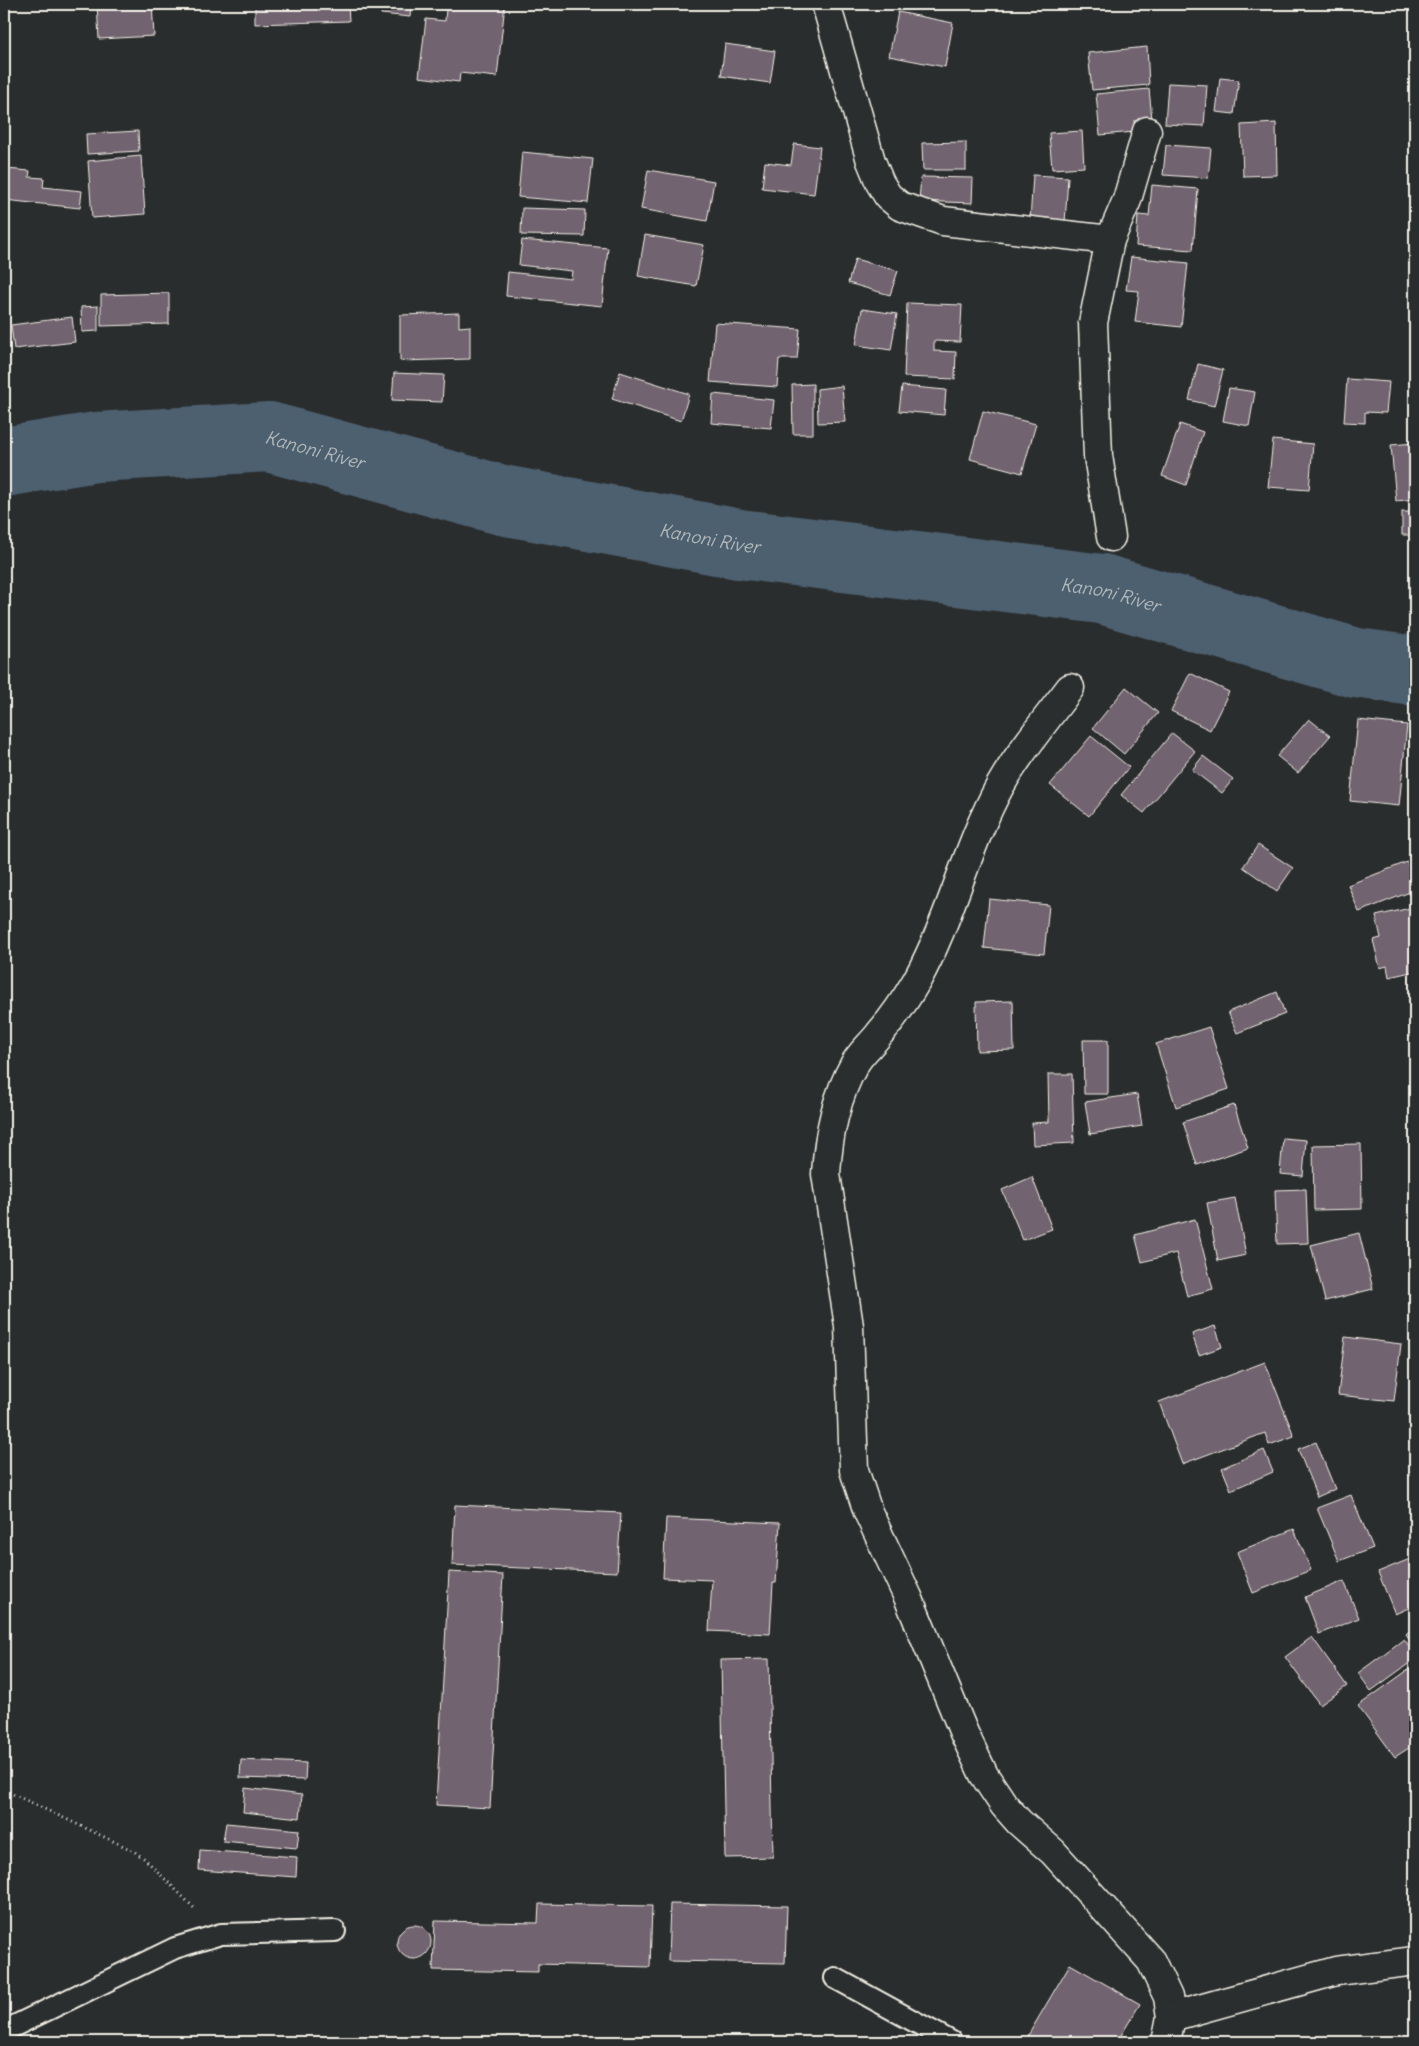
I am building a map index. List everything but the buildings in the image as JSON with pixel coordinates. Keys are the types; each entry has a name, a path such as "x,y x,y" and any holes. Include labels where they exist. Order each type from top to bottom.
{"street":[{"path":"826,4 871,162 888,196 900,206 943,221 1110,240"},
{"path":"1111,537 1098,456 1093,322 1110,240 1127,200 1147,130"},
{"path":"1070,688 1024,749 1000,786 971,851 946,920 898,1011 854,1065 834,1120 828,1149 826,1174 849,1326 854,1470 868,1512 908,1597 964,1733 992,1789 1019,1822 1053,1852 1144,1953 1159,1976 1168,1997 1168,2029 1336,1971 1358,1966 1415,1960"}],"lane":[{"path":"4,2030 175,1948 221,1934 335,1931"},
{"path":"835,1978 952,2042"}],"path":[{"path":"4,1790 132,1850 145,1859 221,1934"}],"waterway":[{"name":"Kanoni River","path":"4,462 96,447 269,437 502,500 739,544 1102,589 1356,663 1415,671"}]}
